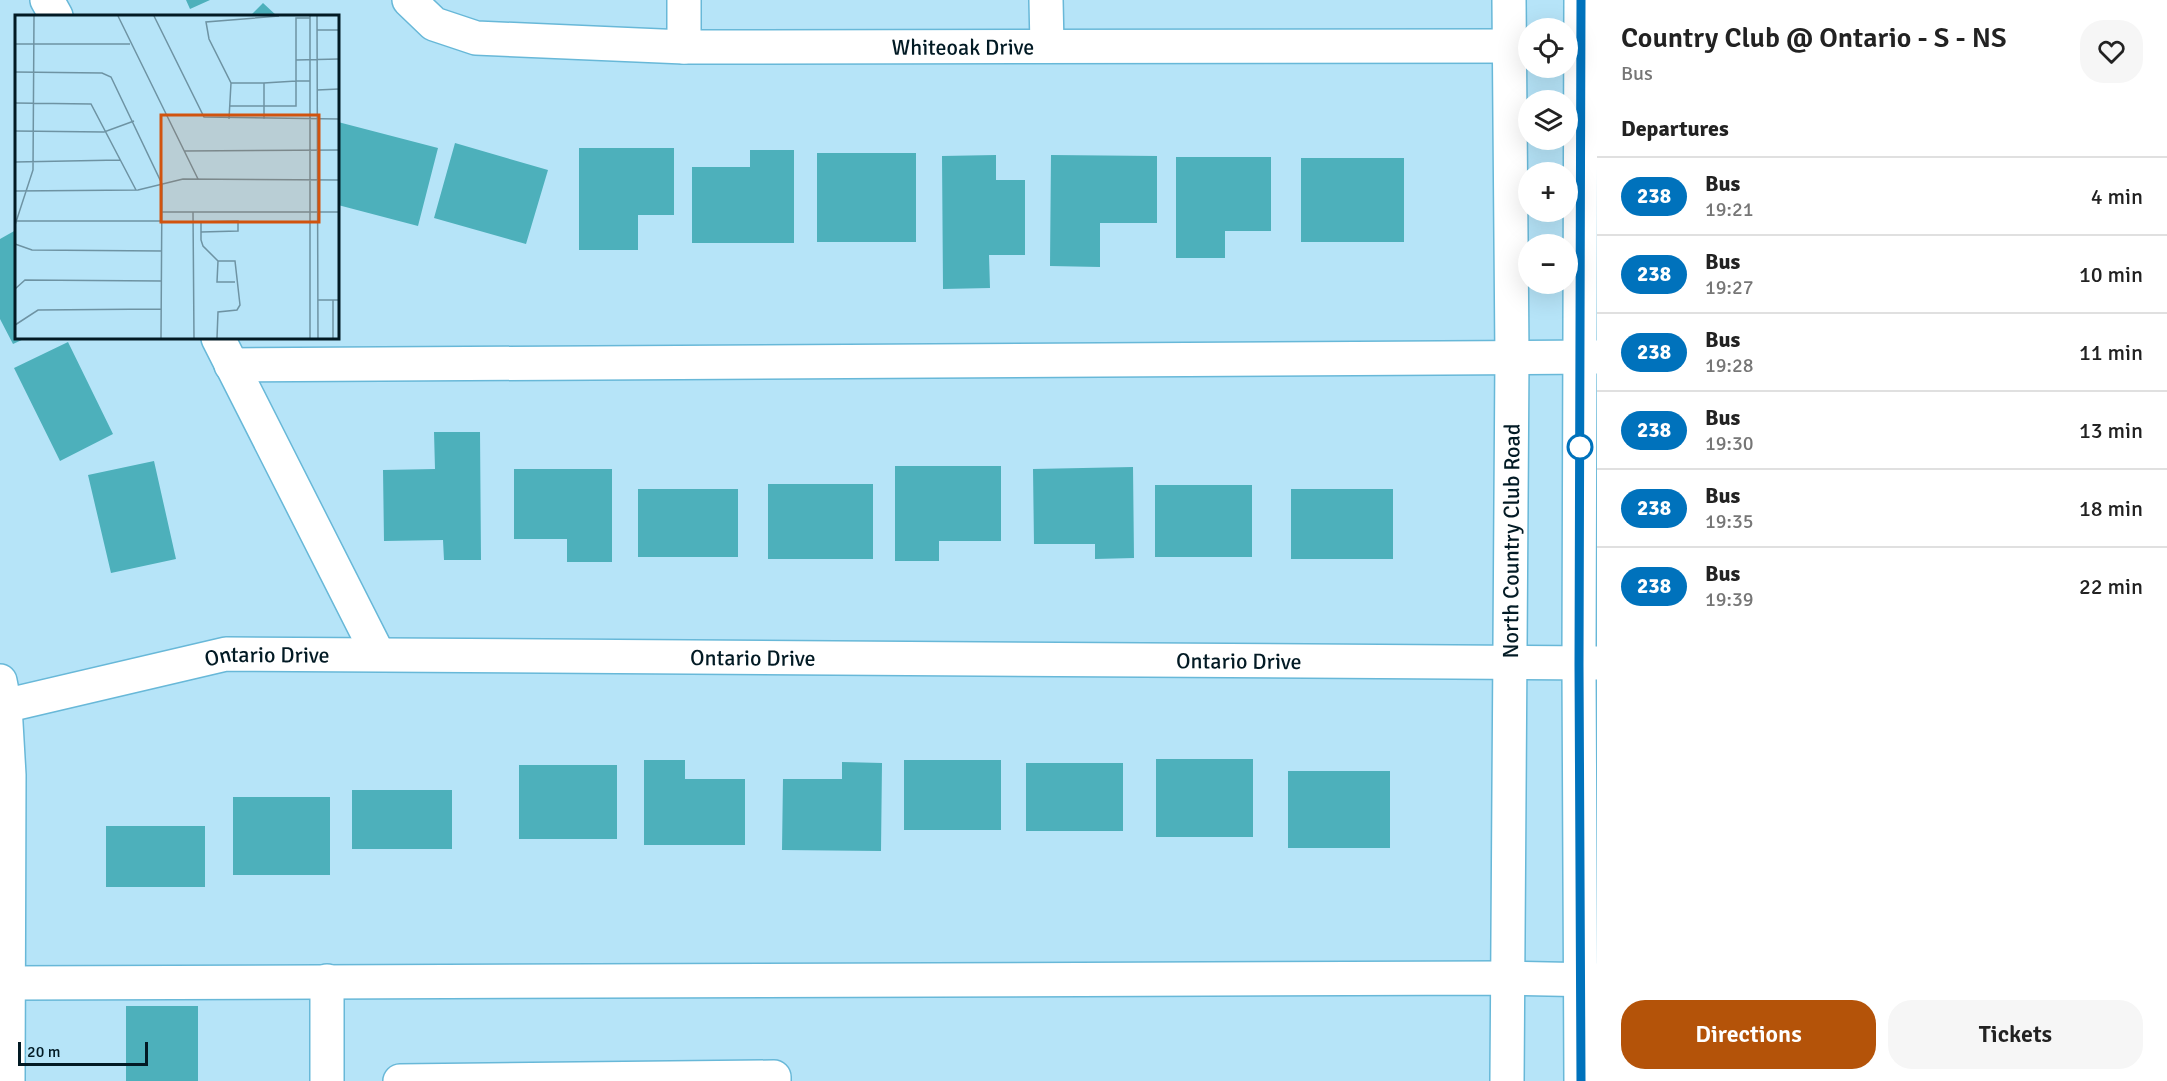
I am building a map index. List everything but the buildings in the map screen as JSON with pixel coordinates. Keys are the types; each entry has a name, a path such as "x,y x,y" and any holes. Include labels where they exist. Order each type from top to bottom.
{"street":[{"path":"47,0 55,15"},
{"name":"Whiteoak Drive","path":"409,0 434,24 476,38 684,47 1518,46"},
{"path":"684,0 684,47"},
{"path":"1046,0 1047,46"},
{"name":"North Country Club Road","path":"1509,0 1518,41"},
{"path":"1581,0 1589,357 1589,980 1581,1081"},
{"name":"North Country Club Road","path":"1507,1081 1512,357 1518,78"},
{"path":"378,654 225,351 1589,357"},
{"name":"Ontario Drive","path":"2,698 226,654 1588,663"},
{"path":"2,698 9,775 9,983 5,1080"},
{"path":"9,983 1506,978 1589,980"},
{"path":"327,981 327,1081"},
{"path":"400,1081 774,1077 774,1081"}],"bus line":[{"name":"238","path":"1581,0 1579,664 1581,1081"}]}
